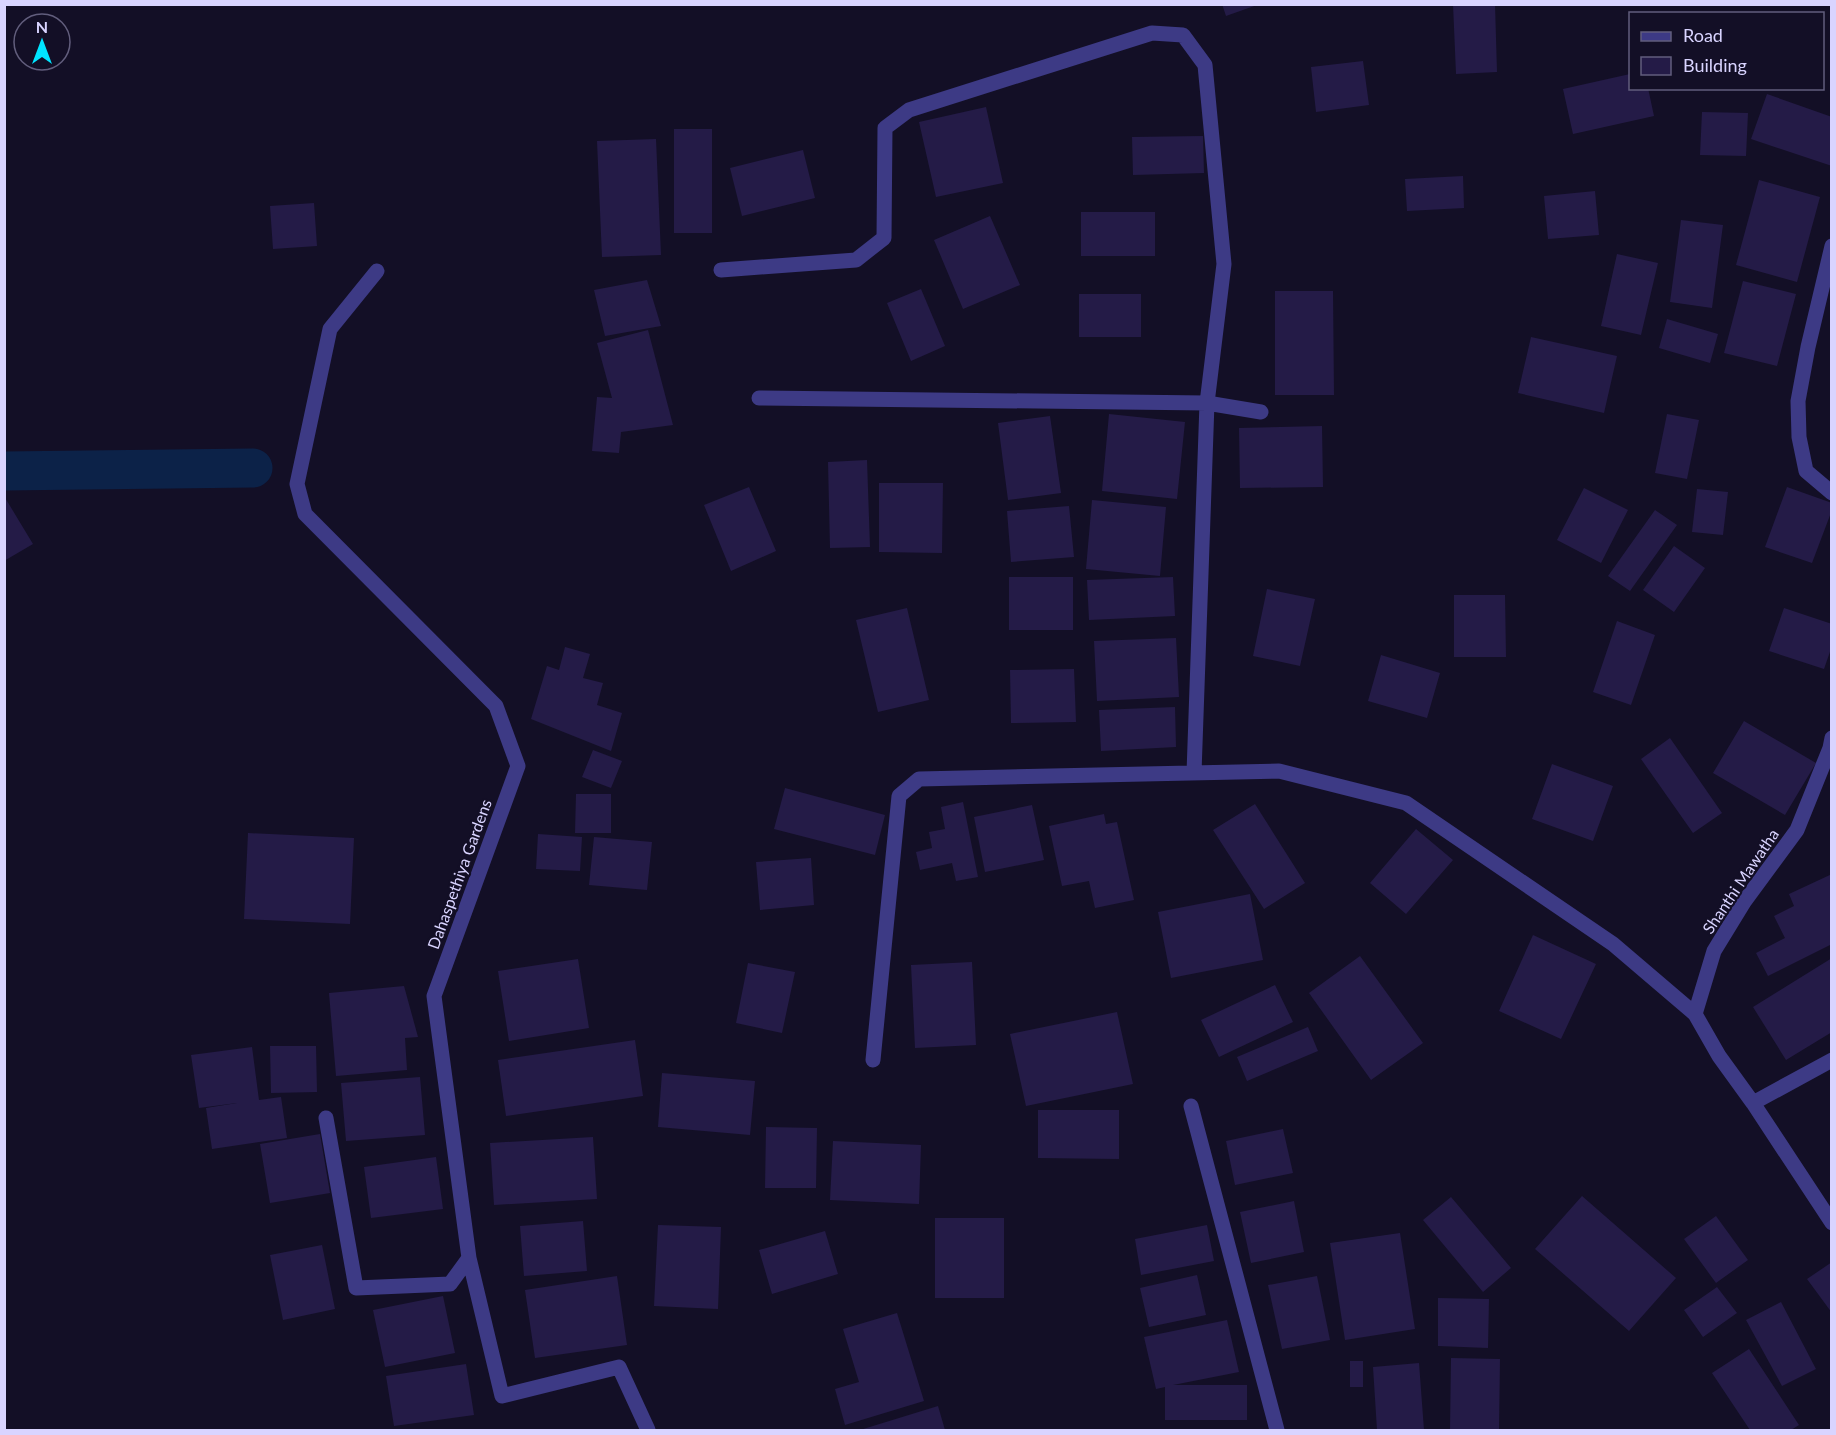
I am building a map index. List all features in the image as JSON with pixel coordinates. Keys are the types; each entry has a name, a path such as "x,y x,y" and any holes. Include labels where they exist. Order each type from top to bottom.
{"street":[{"path":"722,270 856,260 884,238 885,128 909,110 1152,33 1183,35 1205,65 1224,264 1207,403 1194,773"},
{"path":"1832,246 1808,346 1798,401 1799,437 1806,471 1832,493"},
{"name":"Dahaspethiya Gardens","path":"377,271 330,329 297,484 305,514 496,706 518,766 434,996 469,1258 502,1396 619,1367 648,1431"},
{"path":"759,398 1207,403 1261,412"},
{"name":"Shanthi Mawatha","path":"1695,1014 1714,951 1744,902 1797,830 1832,738"},
{"path":"873,1060 898,796 920,779 1279,771 1406,803 1613,944 1695,1014 1719,1056 1753,1103 1832,1223"},
{"path":"1753,1103 1832,1060"},
{"path":"1191,1106 1277,1431"},
{"path":"326,1118 356,1288 450,1284 469,1258"}],"building":[{"path":"1222,4 1257,4 1257,5 1226,16"},
{"path":"1453,4 1495,4 1497,72 1456,74"},
{"path":"1363,61 1369,105 1316,112 1311,67"},
{"path":"1629,74 1629,90 1648,90 1654,116 1573,134 1563,89"},
{"path":"1767,94 1832,117 1832,166 1751,139"},
{"path":"986,107 1003,183 936,197 919,122"},
{"path":"1702,112 1748,113 1746,156 1700,155"},
{"path":"674,129 712,129 712,233 674,233"},
{"path":"1203,136 1204,173 1133,175 1132,137"},
{"path":"656,139 661,255 602,257 597,141"},
{"path":"803,150 815,198 742,216 730,168"},
{"path":"1463,176 1464,208 1407,211 1405,179"},
{"path":"1759,180 1820,197 1797,282 1736,265"},
{"path":"1595,191 1599,235 1548,239 1544,196"},
{"path":"314,203 317,246 273,249 270,206"},
{"path":"1081,212 1155,212 1155,256 1081,256"},
{"path":"990,216 1020,285 963,309 934,240"},
{"path":"1681,220 1723,225 1712,308 1670,302"},
{"path":"1617,254 1658,263 1641,335 1601,326"},
{"path":"647,280 661,326 605,336 594,290"},
{"path":"1743,281 1796,294 1777,366 1724,353"},
{"path":"921,289 945,346 911,361 887,303"},
{"path":"1275,291 1333,291 1334,395 1275,395"},
{"path":"1079,294 1141,294 1141,337 1079,337"},
{"path":"1667,319 1718,334 1710,363 1659,348"},
{"path":"648,330 673,425 621,432 619,453 592,451 597,397 612,398 597,343"},
{"path":"1531,337 1617,356 1604,413 1518,393"},
{"path":"1109,414 1185,422 1177,499 1102,491"},
{"path":"1667,414 1699,420 1687,479 1655,473"},
{"path":"1050,416 1061,493 1008,500 998,423"},
{"path":"1322,426 1323,487 1240,488 1239,428"},
{"path":"867,460 870,547 830,548 828,462"},
{"path":"879,483 943,483 942,553 879,552"},
{"path":"749,487 776,551 731,571 704,505"},
{"path":"1787,487 1832,503 1832,510 1812,563 1765,547"},
{"path":"1584,488 1628,510 1601,563 1557,540"},
{"path":"1697,489 1728,492 1723,535 1692,532"},
{"path":"4,496 33,544 4,561"},
{"path":"1092,500 1166,507 1160,576 1086,569"},
{"path":"1069,506 1074,557 1011,562 1007,511"},
{"path":"1655,510 1677,525 1630,591 1608,576"},
{"path":"1674,546 1705,568 1674,612 1643,590"},
{"path":"1009,577 1073,577 1073,630 1009,630"},
{"path":"1173,577 1175,616 1089,620 1087,580"},
{"path":"1267,589 1315,599 1300,666 1253,656"},
{"path":"1454,595 1505,595 1506,657 1454,657"},
{"path":"907,608 929,700 878,712 856,620"},
{"path":"1784,608 1832,624 1832,646 1824,669 1769,651"},
{"path":"1617,621 1655,635 1631,705 1593,692"},
{"path":"1176,638 1179,697 1097,701 1094,641"},
{"path":"565,647 590,654 583,678 603,683 597,705 622,713 611,751 531,719 547,666 559,670"},
{"path":"1381,655 1440,673 1427,718 1368,701"},
{"path":"1074,669 1076,722 1011,723 1010,670"},
{"path":"1175,707 1176,747 1101,751 1099,710"},
{"path":"1744,721 1816,763 1785,815 1713,773"},
{"path":"1670,738 1722,813 1693,833 1641,759"},
{"path":"593,750 622,761 611,788 582,777"},
{"path":"1552,764 1613,786 1593,841 1532,819"},
{"path":"785,788 885,815 875,855 774,829"},
{"path":"576,794 611,794 611,833 575,833"},
{"path":"963,802 978,877 956,881 952,863 920,870 916,852 932,848 929,832 945,829 941,807"},
{"path":"1255,804 1305,883 1264,909 1213,830"},
{"path":"1032,805 1044,860 985,872 974,817"},
{"path":"1104,814 1106,824 1117,822 1134,900 1095,908 1089,881 1062,886 1049,826"},
{"path":"1416,829 1453,860 1406,914 1370,883"},
{"path":"248,833 354,838 350,924 244,919"},
{"path":"538,834 582,837 580,871 536,869"},
{"path":"594,837 652,842 647,890 589,885"},
{"path":"811,858 814,905 760,910 756,862"},
{"path":"1832,874 1832,944 1768,976 1756,953 1785,938 1774,916 1794,906 1789,894"},
{"path":"1250,894 1263,960 1171,978 1158,912"},
{"path":"1533,935 1596,964 1561,1039 1499,1011"},
{"path":"1360,956 1423,1043 1371,1080 1309,993"},
{"path":"1832,958 1832,1032 1786,1060 1753,1007"},
{"path":"578,959 589,1028 509,1041 498,971"},
{"path":"972,962 976,1045 915,1048 911,965"},
{"path":"748,963 795,972 782,1033 736,1023"},
{"path":"1275,985 1293,1022 1219,1057 1201,1020"},
{"path":"404,986 418,1037 405,1038 407,1070 336,1076 329,993"},
{"path":"1117,1012 1133,1084 1026,1106 1010,1034"},
{"path":"1308,1027 1318,1051 1247,1081 1237,1057"},
{"path":"635,1040 643,1096 506,1116 498,1060"},
{"path":"270,1046 316,1046 317,1092 271,1093"},
{"path":"252,1047 259,1100 281,1097 287,1138 212,1149 206,1108 237,1103 199,1108 191,1055"},
{"path":"662,1073 755,1081 750,1135 658,1127"},
{"path":"420,1077 425,1135 346,1141 341,1083"},
{"path":"1038,1110 1119,1110 1119,1159 1038,1158"},
{"path":"766,1127 817,1128 816,1188 765,1188"},
{"path":"1283,1129 1293,1173 1235,1185 1226,1141"},
{"path":"320,1134 330,1193 270,1203 260,1144"},
{"path":"593,1137 597,1199 494,1205 490,1143"},
{"path":"833,1141 921,1145 919,1204 830,1200"},
{"path":"436,1157 443,1209 371,1218 364,1167"},
{"path":"1582,1196 1676,1278 1629,1331 1535,1249"},
{"path":"1451,1197 1511,1268 1483,1292 1423,1220"},
{"path":"1294,1201 1304,1252 1251,1263 1240,1212"},
{"path":"1716,1216 1748,1260 1716,1283 1684,1239"},
{"path":"935,1218 1004,1218 1004,1298 935,1298"},
{"path":"583,1221 587,1271 524,1276 520,1226"},
{"path":"658,1225 721,1227 718,1309 654,1306"},
{"path":"1207,1225 1214,1261 1141,1275 1135,1239"},
{"path":"825,1231 838,1274 772,1294 759,1250"},
{"path":"1400,1233 1415,1329 1345,1340 1330,1243"},
{"path":"322,1245 335,1309 283,1320 270,1255"},
{"path":"1832,1262 1832,1313 1807,1279"},
{"path":"1197,1275 1206,1315 1149,1327 1140,1288"},
{"path":"617,1276 627,1345 535,1358 525,1290"},
{"path":"1317,1276 1330,1340 1282,1349 1268,1285"},
{"path":"1717,1287 1737,1313 1703,1337 1684,1310"},
{"path":"443,1296 455,1353 385,1367 373,1310"},
{"path":"1438,1298 1489,1299 1488,1348 1438,1346"},
{"path":"1781,1302 1816,1369 1782,1386 1746,1320"},
{"path":"897,1313 924,1401 845,1425 835,1389 859,1382 843,1329"},
{"path":"1227,1320 1239,1372 1173,1385 1247,1385 1247,1420 1165,1420 1165,1387 1156,1389 1144,1337"},
{"path":"1749,1349 1799,1425 1791,1430 1750,1430 1712,1373"},
{"path":"1451,1358 1500,1359 1499,1430 1450,1430"},
{"path":"1350,1361 1363,1361 1363,1387 1350,1387"},
{"path":"1419,1363 1424,1430 1377,1430 1373,1367"},
{"path":"466,1364 474,1415 394,1426 386,1376"},
{"path":"938,1406 945,1430 860,1430"}],"waterway":[{"path":"4,471 253,468"}]}
